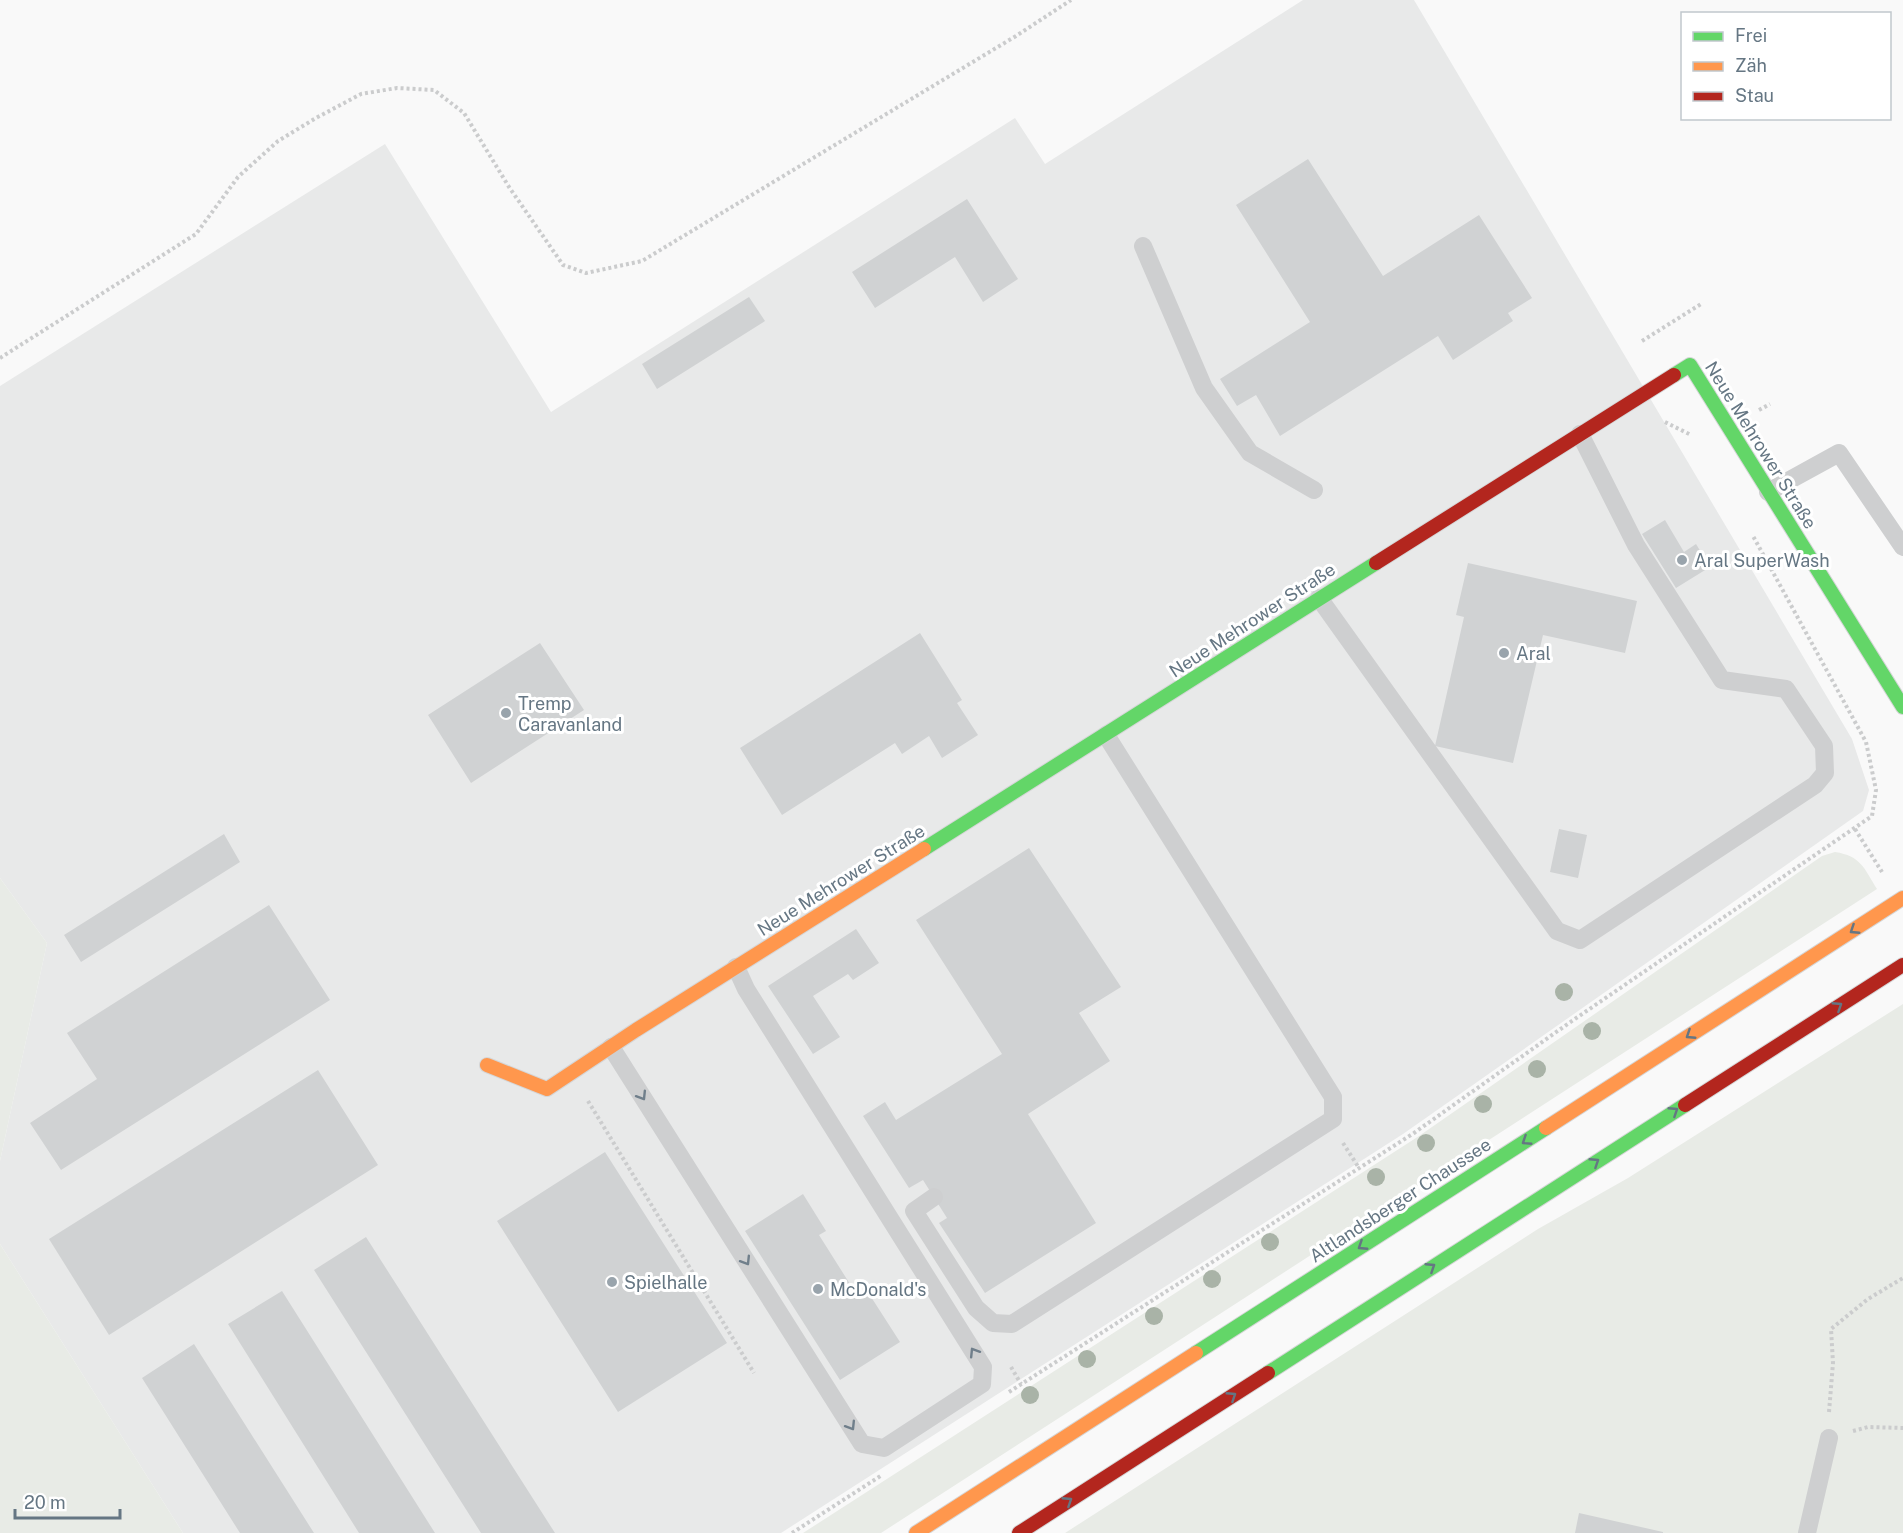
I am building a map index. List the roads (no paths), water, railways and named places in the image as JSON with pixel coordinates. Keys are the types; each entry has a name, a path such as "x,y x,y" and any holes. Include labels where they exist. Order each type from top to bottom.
{"main road":[{"name":"Neue Mehrower Straße","path":"488,1065 547,1089 736,967 1690,365 1903,707"},
{"name":"Altlandsberger Chaussee","path":"916,1533 1901,899"},
{"path":"1019,1533 1903,964"}],"lane":[{"path":"1143,246 1204,388 1250,453 1314,490"},
{"path":"1319,598 1557,931 1580,940 1815,785 1825,773 1824,746 1786,689 1722,680 1636,545 1580,434"},
{"path":"1768,492 1839,453 1903,547"},
{"path":"934,1197 914,1211 976,1308 993,1323 1012,1324 1333,1119 1333,1097 1106,735"},
{"path":"611,1047 862,1444 884,1448 982,1384 983,1367 759,1009 736,967"},
{"path":"1807,1533 1829,1438"}],"place":[{"name":"Aral SuperWash","path":"1682,560"},
{"name":"Aral","path":"1504,653"},
{"name":"Tremp Caravanland","path":"506,713"},
{"name":"Spielhalle","path":"612,1282"},
{"name":"McDonald's","path":"818,1289"}]}
